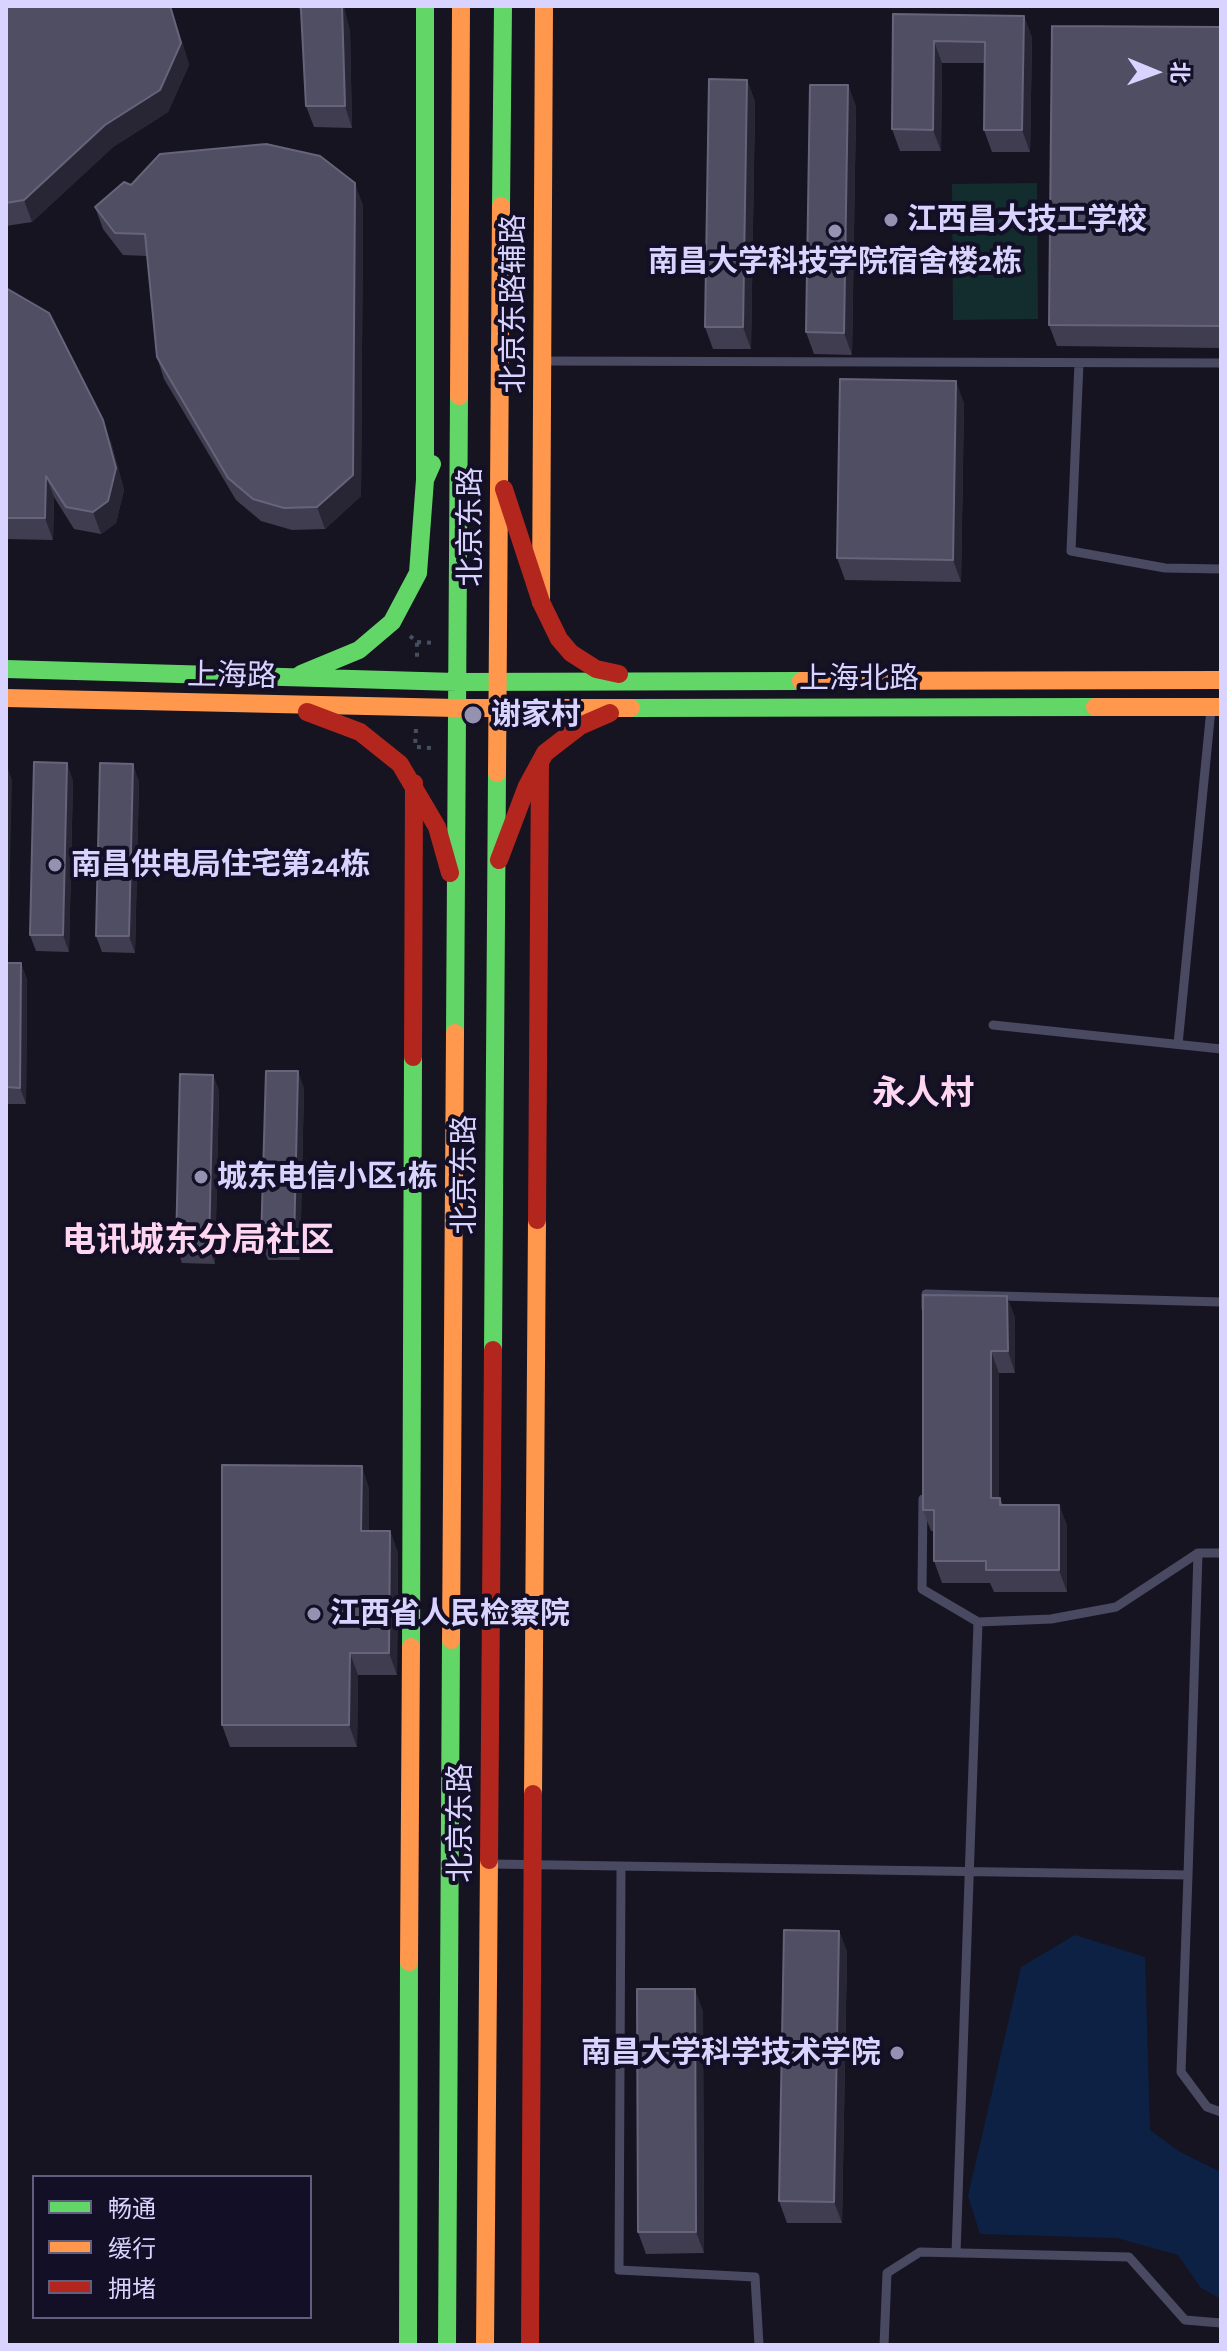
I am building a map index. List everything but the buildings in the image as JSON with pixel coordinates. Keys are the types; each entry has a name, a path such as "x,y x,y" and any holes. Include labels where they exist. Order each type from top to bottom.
{"main road":[{"path":"289,679 359,650 392,622 418,573 425,480 425,6"},
{"name":"北京东路","path":"447,2345 461,6"},
{"name":"北京东路","path":"485,2345 503,6"},
{"name":"北京东路辅路","path":"541,602 544,6"},
{"path":"425,480 461,398"},
{"path":"500,474 541,602 571,653 596,669 650,681"},
{"name":"上海路","path":"6,669 289,679 498,681"},
{"name":"上海北路","path":"498,681 1221,680"},
{"name":"上海路","path":"6,698 496,708"},
{"path":"289,705 360,732 400,764 414,783 437,827 455,892"},
{"name":"上海北路","path":"496,708 1216,707"},
{"path":"495,870 545,753 580,726 621,708"},
{"path":"530,2345 540,762"},
{"name":"北京东路","path":"408,2345 414,783"}],"lane":[{"path":"542,361 1221,363"},
{"path":"1079,363 1071,551 1165,568 1221,569"},
{"path":"1178,1044 1216,707"},
{"path":"993,1025 1221,1049"},
{"path":"926,1325 926,1294 1221,1302"},
{"path":"924,1480 922,1589 978,1622 1051,1619 1116,1607 1198,1553 1221,1553"},
{"path":"1198,1553 1181,2072 1207,2107 1221,2112"},
{"path":"956,2253 978,1622"},
{"path":"489,1864 621,1869 1188,1875"},
{"path":"621,1869 619,2270 755,2277 759,2345"},
{"path":"884,2345 887,2273 920,2252 1129,2257 1185,2320 1221,2323"}],"green space":[{"path":"1037,183 1038,319 953,320 952,184"}],"water":[{"path":"1075,1935 1145,1957 1150,2130 1180,2152 1221,2172 1221,2299 1201,2288 1178,2255 1117,2238 980,2234 968,2196 1021,1967"}],"traffic: fast":[{"path":"425,6 425,480"},
{"path":"501,206 503,6"},
{"path":"455,1033 459,396"},
{"path":"301,674 359,650 392,622 418,573 425,480 432,464"},
{"path":"6,669 456,682 801,681"},
{"path":"631,708 1095,707"},
{"path":"493,1350 497,773"},
{"path":"411,1647 413,1057"},
{"path":"447,2345 451,1640"},
{"path":"408,2345 409,1962"}],"traffic: slow":[{"path":"459,396 461,6"},
{"path":"541,602 544,6"},
{"path":"497,773 501,206"},
{"path":"801,681 1221,680"},
{"path":"6,698 456,708 631,708"},
{"path":"1095,707 1221,707"},
{"path":"451,1640 455,1033"},
{"path":"533,1794 537,1220"},
{"path":"409,1962 411,1647"},
{"path":"485,2345 489,1860"}],"traffic: jam":[{"path":"504,489 541,602 559,639 571,653 596,669 619,674"},
{"path":"307,712 360,732 400,764 437,827 450,873"},
{"path":"499,860 527,786 545,753 580,726 610,713"},
{"path":"537,1220 540,762"},
{"path":"413,1057 414,783"},
{"path":"489,1860 493,1350"},
{"path":"530,2345 533,1794"}],"place":[{"name":"江西昌大技工学校","path":"891,220"},
{"name":"南昌大学科技学院宿舍楼2栋","path":"835,231"},
{"name":"谢家村","path":"473,715"},
{"name":"南昌供电局住宅第24栋","path":"55,865"},
{"name":"城东电信小区1栋","path":"201,1177"},
{"name":"江西省人民检察院","path":"314,1614"},
{"name":"南昌大学科学技术学院","path":"897,2053"}],"district":[{"name":"永人村","path":"923,1094"},
{"name":"电讯城东分局社区","path":"198,1241"}]}
